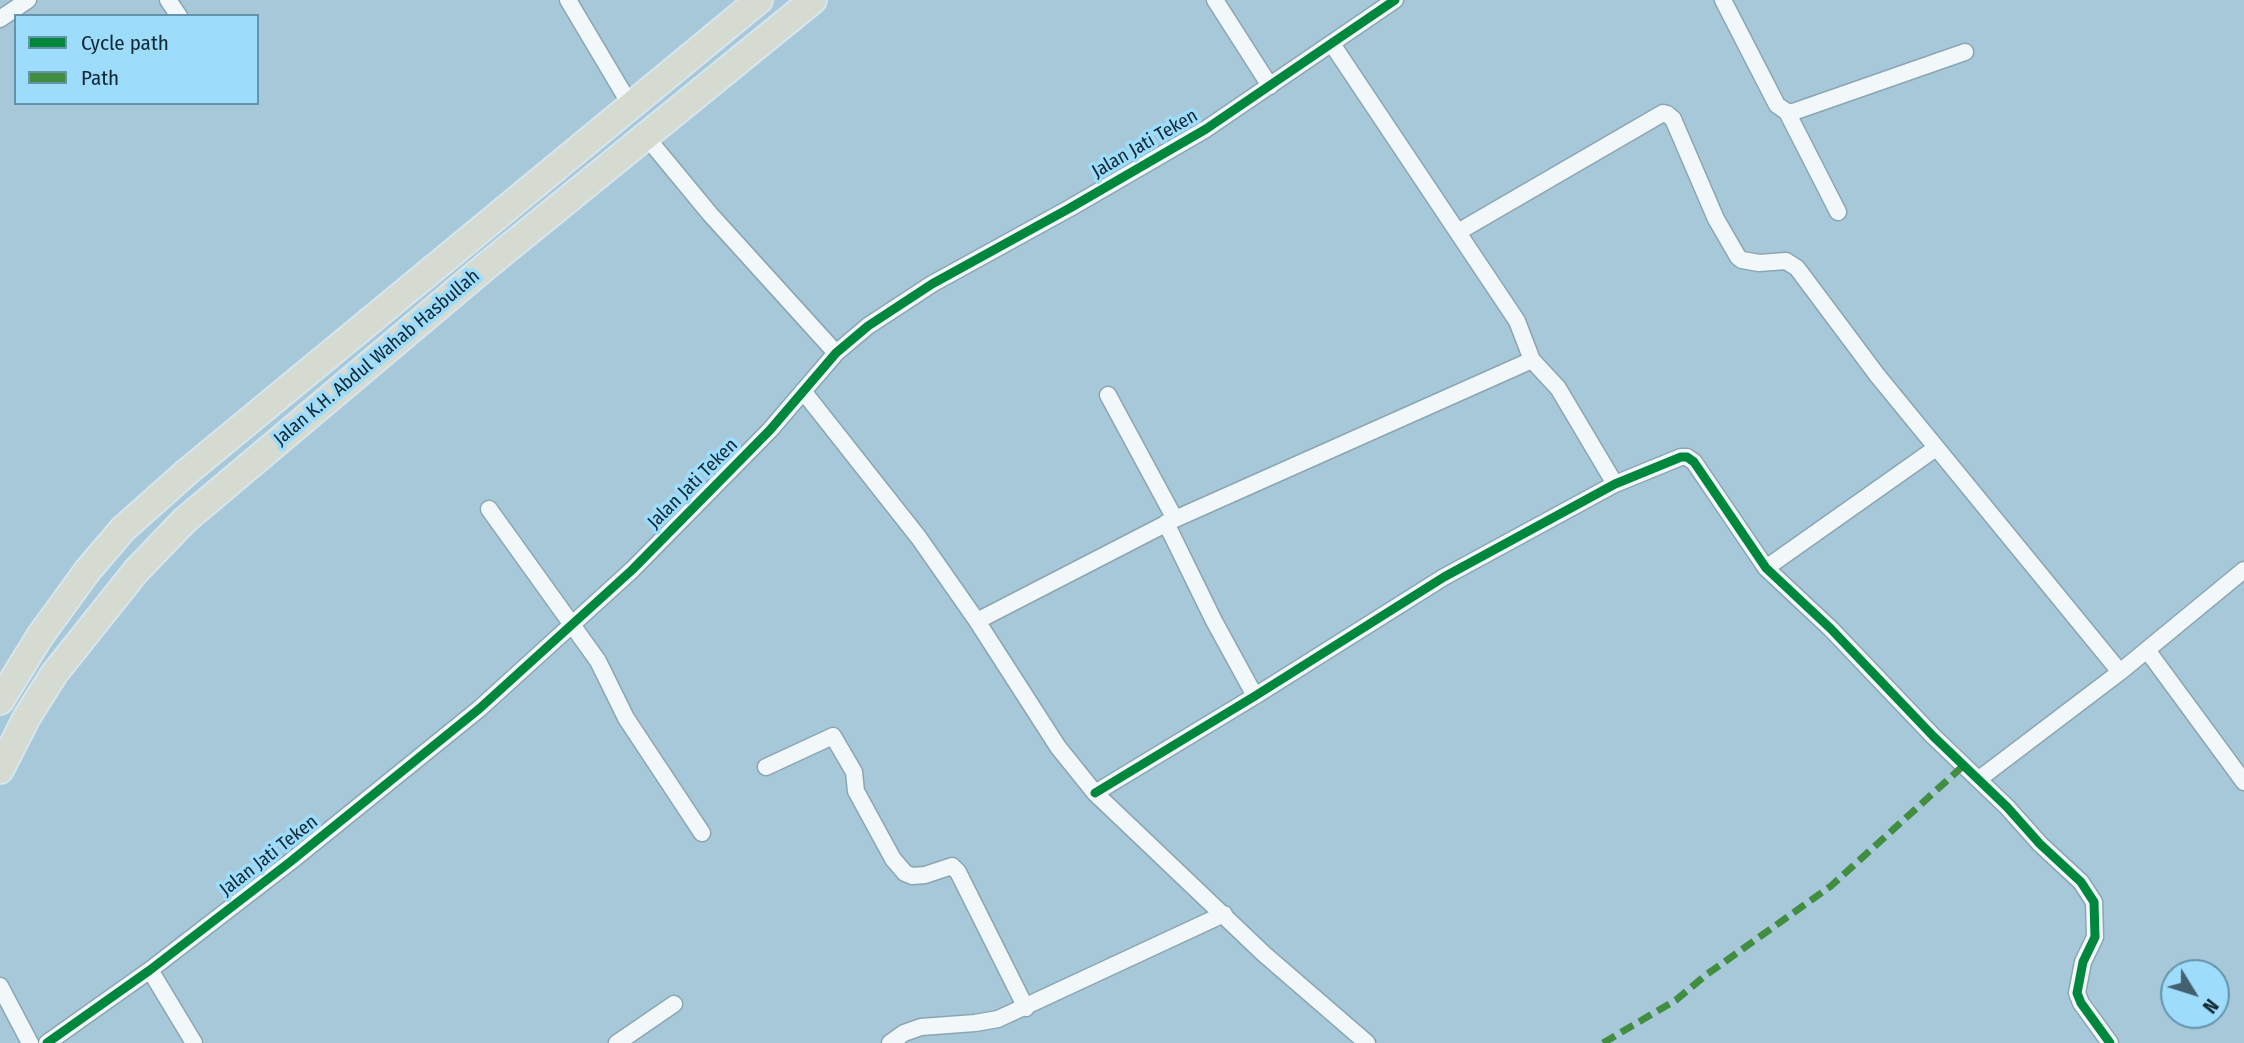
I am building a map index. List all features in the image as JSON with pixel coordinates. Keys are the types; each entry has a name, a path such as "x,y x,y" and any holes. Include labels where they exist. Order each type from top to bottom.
{"highway":[{"name":"Jalan K.H. Abdul Wahab Hasbullah","path":"0,701 40,636 88,570 124,529 275,400 759,0"},
{"name":"Jalan K.H. Abdul Wahab Hasbullah","path":"0,770 27,717 54,674 136,571 185,520 485,267 813,0"},
{"path":"495,218 495,231 505,234 512,231 608,156 645,131 657,127"},
{"path":"275,400 318,375 468,250 480,248 485,267"}],"street":[{"path":"0,19 27,0"},
{"path":"568,0 631,106"},
{"path":"1214,0 1270,86"},
{"name":"Jalan Jati Teken","path":"47,1043 150,970 362,805 479,709 632,570 748,453 836,353 867,326 907,298 1183,143 1395,0"},
{"path":"1723,0 1777,105 1787,112 1838,212"},
{"path":"1332,44 1517,321 1532,360 1559,388 1615,484"},
{"path":"1787,112 1965,52"},
{"path":"1458,232 1663,113 1667,114 1673,119 1716,219 1738,257 1759,262 1786,261 1797,268 1877,375 2120,672"},
{"path":"657,127 653,145 710,214 836,353"},
{"path":"977,621 1170,521 1532,360"},
{"path":"803,391 880,486 977,621 1058,747 1095,793 1264,954 1367,1043"},
{"path":"1108,395 1170,521 1214,621 1255,696"},
{"path":"1766,568 1936,448"},
{"path":"1095,793 1444,577 1615,484 1681,457 1687,457 1694,463 1766,568 1831,629 1933,736 2081,882 2094,902 2095,937 2083,962 2077,993 2081,1003 2110,1043"},
{"path":"489,509 597,661 626,718 702,832"},
{"path":"1979,779 2120,672 2244,570"},
{"path":"2147,650 2244,782"},
{"path":"766,767 833,736 854,772 856,791 893,859 905,873 912,876 925,875 952,866 958,872 1026,1008"},
{"path":"890,1043 921,1027 998,1019 1224,914"},
{"path":"150,970 194,1043"},
{"path":"0,986 30,1043"},
{"path":"617,1043 674,1004"}],"marked path":[{"path":"1603,1043 1676,1000 1706,975 1831,886 1963,766"}],"cycle path":[{"path":"47,1043 150,970 290,862 479,709 632,570 770,430 836,353 868,326 932,284 1206,129 1395,0"},
{"path":"1095,793 1444,577 1615,484 1681,457 1687,457 1694,462 1766,568 1831,629 1933,736 2081,882 2094,902 2095,937 2083,962 2077,993 2081,1003 2110,1043"}]}
